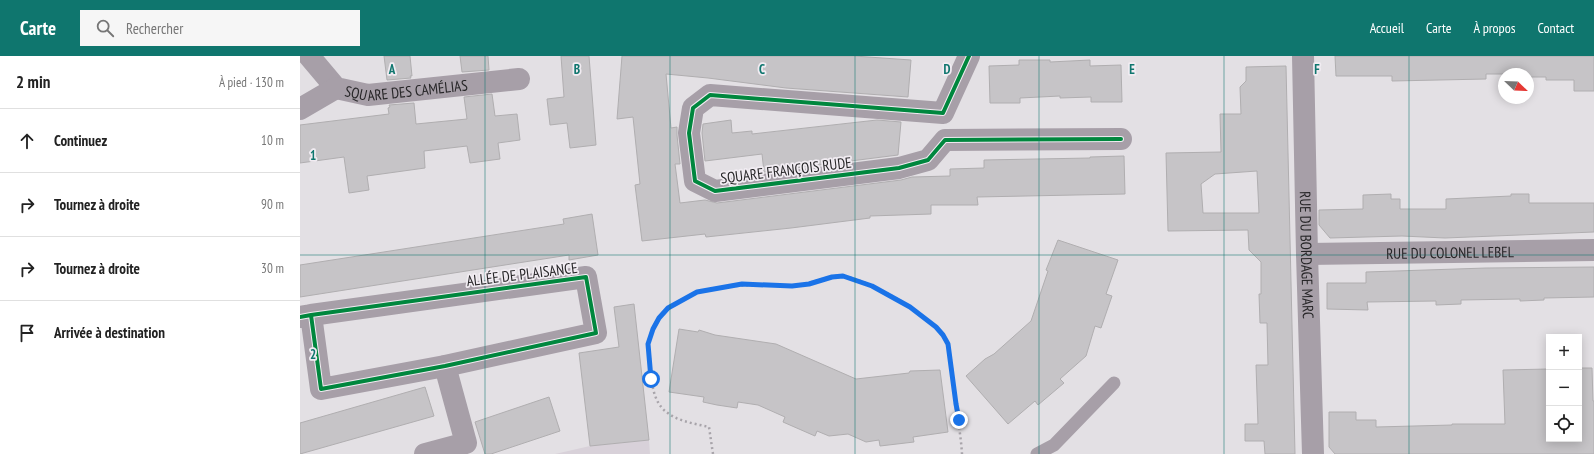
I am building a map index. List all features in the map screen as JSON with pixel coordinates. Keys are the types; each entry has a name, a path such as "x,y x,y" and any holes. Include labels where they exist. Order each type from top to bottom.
{"street":[{"name":"SQUARE DES CAMÉLIAS","path":"310,56 336,88 368,95 519,79"},
{"path":"969,56 943,113 945,140 1121,139"},
{"name":"RUE DU BORDAGE MARC","path":"1303,56 1313,454"},
{"path":"300,109 336,88"},
{"name":"SQUARE FRANÇOIS RUDE","path":"943,113 710,95 692,108 689,133 695,181 715,191 899,168 928,160 945,140"},
{"name":"RUE DU COLONEL LEBEL","path":"1307,254 1594,250"},
{"name":"ALLÉE DE PLAISANCE","path":"306,316 586,277 596,333 445,366"},
{"path":"306,316 321,389 445,366 466,443 425,454"}],"lane":[{"path":"1037,454 1054,445 1114,383"}],"path":[{"path":"713,454 709,427 675,418 662,408 654,392 648,344 653,329 659,318 668,308 697,292 742,284 792,286 809,284 832,277 843,276 872,286 890,295 931,323 943,335 948,344 959,420 962,454"}],"shaded area":[{"path":"649,440 650,454 555,454 590,446"}],"building":[{"path":"384,56 410,56 411,78 387,80"},
{"path":"460,56 488,56 489,70 462,72"},
{"path":"561,56 589,56 596,145 570,148 567,123 550,125 547,99 564,97"},
{"path":"622,56 854,56 911,60 908,97 786,88 666,74 671,128 677,127 680,164 675,164 680,203 705,200 717,203 901,180 912,177 950,176 950,169 984,168 984,160 1124,156 1125,194 977,197 978,205 931,205 931,214 870,216 870,218 791,228 706,237 705,234 642,241 635,185 640,184 633,117 617,119"},
{"path":"1335,56 1594,56 1594,91 1574,91 1574,80 1546,80 1546,77 1534,77 1534,68 1498,68 1498,74 1486,74 1486,79 1392,81 1392,76 1336,76"},
{"path":"1019,60 1050,60 1050,62 1090,60 1090,66 1121,65 1122,102 1091,102 1091,97 1060,98 1060,96 1020,98 1020,103 990,103 989,66 1019,65"},
{"path":"1286,66 1295,454 1265,454 1264,441 1245,441 1245,424 1258,424 1256,365 1268,365 1267,323 1260,323 1259,294 1261,294 1261,262 1249,250 1248,230 1168,231 1166,153 1221,152 1220,114 1241,114 1240,87 1246,81 1246,67","holes":["1257,171 1259,213 1203,213 1201,184 1215,174"]},
{"path":"492,94 495,116 517,114 520,140 498,143 500,159 470,163 467,146 424,151 425,168 367,176 369,190 349,193 344,157 300,163 300,125 389,114 389,105 414,103 416,124 467,119 464,97"},
{"path":"731,120 732,133 752,131 752,134 877,120 901,122 898,155 764,172 762,154 705,161 702,133 703,124"},
{"path":"1391,194 1391,199 1400,199 1400,209 1446,209 1446,199 1511,196 1511,194 1529,194 1529,203 1594,203 1594,232 1445,238 1402,236 1330,238 1319,225 1319,210 1363,209 1363,195"},
{"path":"592,214 598,255 569,260 569,255 300,297 300,265 564,224 563,219"},
{"path":"1058,240 1118,260 1106,294 1112,296 1101,328 1095,326 1086,356 1060,379 1064,383 1038,405 1035,401 1008,424 966,376 985,359 994,354 1031,321 1048,271 1046,270"},
{"path":"1594,267 1594,297 1544,298 1544,300 1520,301 1520,299 1461,300 1461,304 1436,305 1436,301 1367,302 1368,310 1327,309 1327,283 1366,283 1366,272 1486,268"},
{"path":"634,304 649,440 590,446 579,353 619,347 614,307"},
{"path":"679,329 698,332 699,330 715,335 776,344 856,379 909,373 910,371 940,370 948,432 913,437 914,442 880,446 879,440 866,442 848,434 829,436 817,431 815,436 783,422 785,417 758,405 738,402 737,408 703,402 704,397 669,392"},
{"path":"1582,368 1592,368 1594,401 1594,454 1335,454 1329,447 1329,412 1356,412 1356,420 1376,420 1376,427 1452,424 1505,424 1503,370 1546,369 1546,442 1582,442"},
{"path":"425,387 434,416 300,454 300,423"},
{"path":"549,397 560,431 491,454 485,454 475,422"}],"cycle path":[{"path":"969,56 943,113 710,95 693,108 689,133 695,181 715,191 899,168 928,160 945,140 1121,139"},
{"path":"300,317 311,315 586,277 596,333 445,366 321,389 311,315"}],"route":[{"path":"651,379 648,344 653,329 659,318 668,308 697,292 742,284 792,286 809,284 832,277 843,276 872,286 890,295 910,307 936,327 943,335 948,344 959,420"}]}
